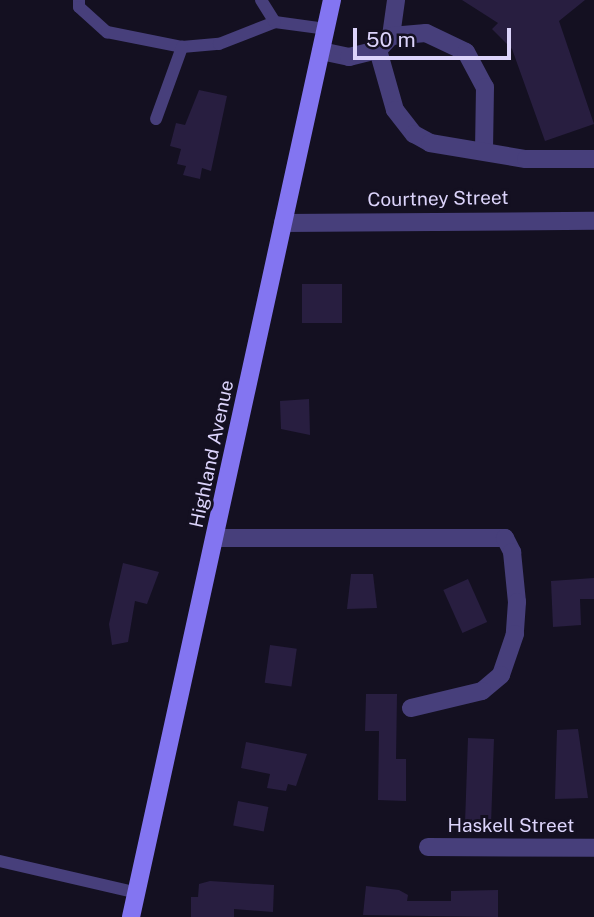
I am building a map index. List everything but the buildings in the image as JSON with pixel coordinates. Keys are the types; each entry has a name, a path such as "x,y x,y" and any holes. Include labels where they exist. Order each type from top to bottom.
{"main road":[{"name":"Highland Avenue","path":"131,917 332,0"}],"street":[{"path":"396,0 384,43 389,100 414,134 439,145 540,160 594,159"},
{"path":"321,51 349,57 384,43 440,36 473,59 485,87 484,151"},
{"name":"Courtney Street","path":"284,223 594,220"},
{"path":"215,538 505,538 516,575 516,618 501,675 482,691 411,708"},
{"name":"Haskell Street","path":"428,847 594,848"}],"lane":[{"path":"79,0 79,7 107,32 182,47 219,44 275,22 326,29"},
{"path":"261,0 275,22"},
{"path":"156,119 182,47"},
{"path":"0,861 137,893"}]}
